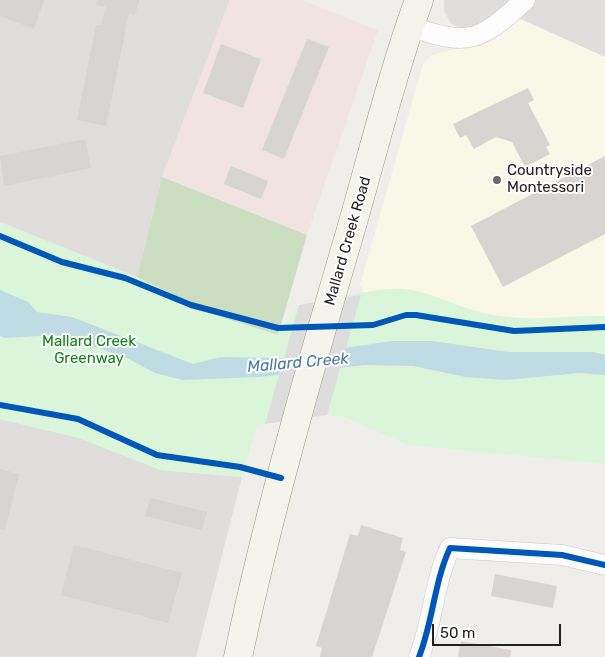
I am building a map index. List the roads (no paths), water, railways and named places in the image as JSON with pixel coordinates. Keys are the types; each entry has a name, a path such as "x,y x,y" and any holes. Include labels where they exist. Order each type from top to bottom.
{"main road":[{"name":"Mallard Creek Road","path":"238,657 257,567 330,300 409,26 419,0"}],"street":[{"path":"409,26 445,38 473,36 493,27 525,0"},
{"path":"419,657 426,643 444,562 450,548 562,555 605,565"}],"water":[{"name":"Mallard Creek","path":"0,290 28,302 37,312 72,317 193,364 221,357 282,358 391,341 432,341 508,352 594,352 605,355 605,375 579,373 506,380 466,377 413,366 365,365 259,377 183,380 155,373 127,358 66,337 53,335 6,338 0,336"}],"place":[{"name":"Countryside Montessori","path":"497,180"}],"park label":[{"name":"Mallard Creek Greenway","path":"89,350"}]}
